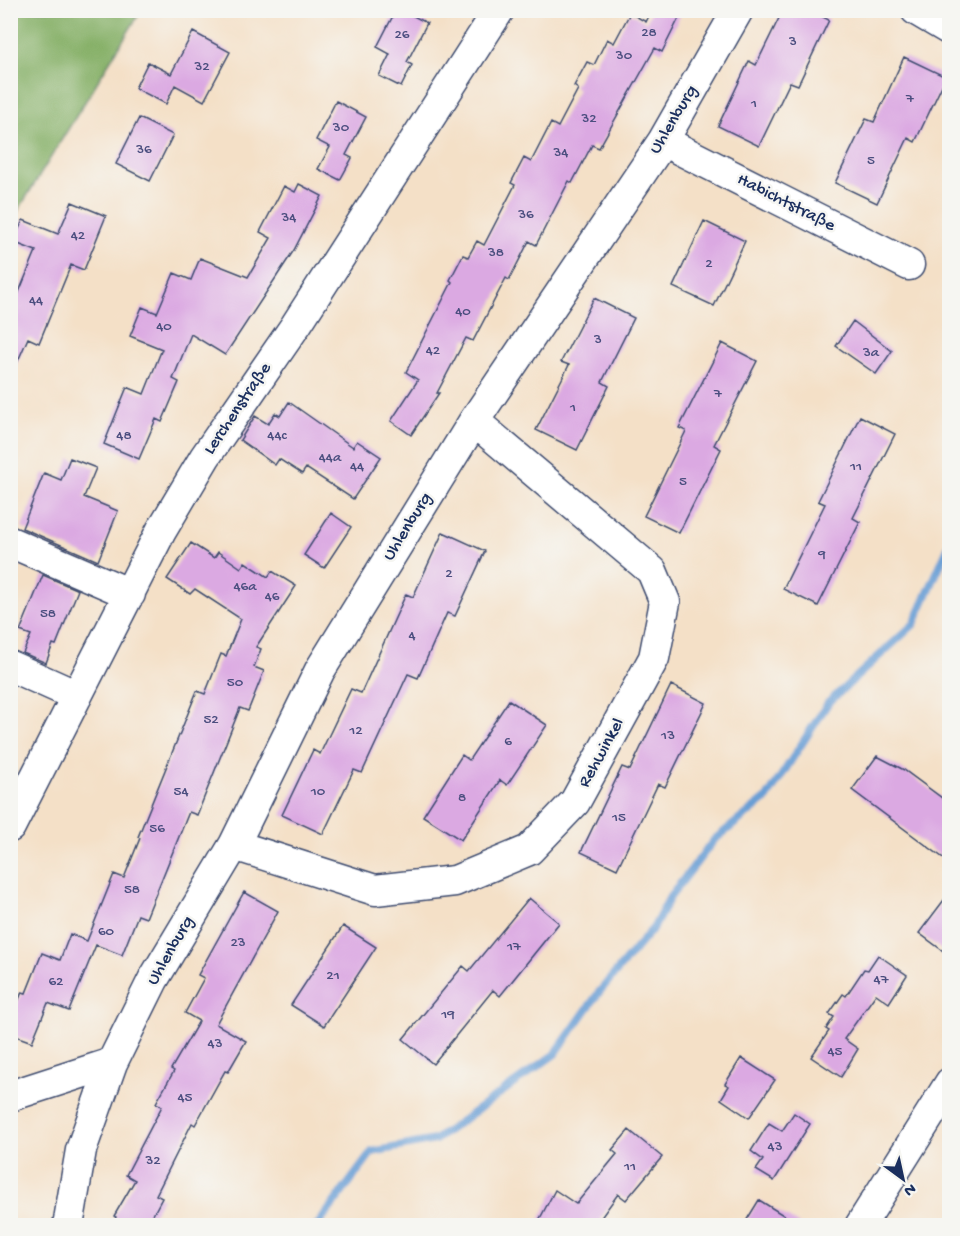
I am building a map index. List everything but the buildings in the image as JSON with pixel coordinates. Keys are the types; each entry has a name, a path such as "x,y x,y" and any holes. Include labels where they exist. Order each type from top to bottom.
{"street":[{"name":"Lerchenstraße","path":"10,827 18,793 77,696 162,531 205,456 296,325 499,10"},
{"name":"Uhlenburg","path":"68,1226 81,1150 112,1063 153,980 234,845 320,670 474,421 663,141 738,10"},
{"path":"916,10 950,30"},
{"name":"Habichtstraße","path":"663,141 909,266"},
{"name":"Rehwinkel","path":"234,845 375,890 455,881 529,850 575,802 654,658 665,602 652,571 474,421"},
{"path":"10,542 129,594"},
{"path":"10,666 77,696"},
{"path":"10,1096 112,1063"},
{"path":"860,1226 950,1083"}],"green space":[{"path":"10,11 141,11 11,222"}],"waterway":[{"path":"317,1226 372,1152 435,1140 555,1054 600,991 654,927 670,897 714,840 767,798 828,703 914,624 950,543"}]}
